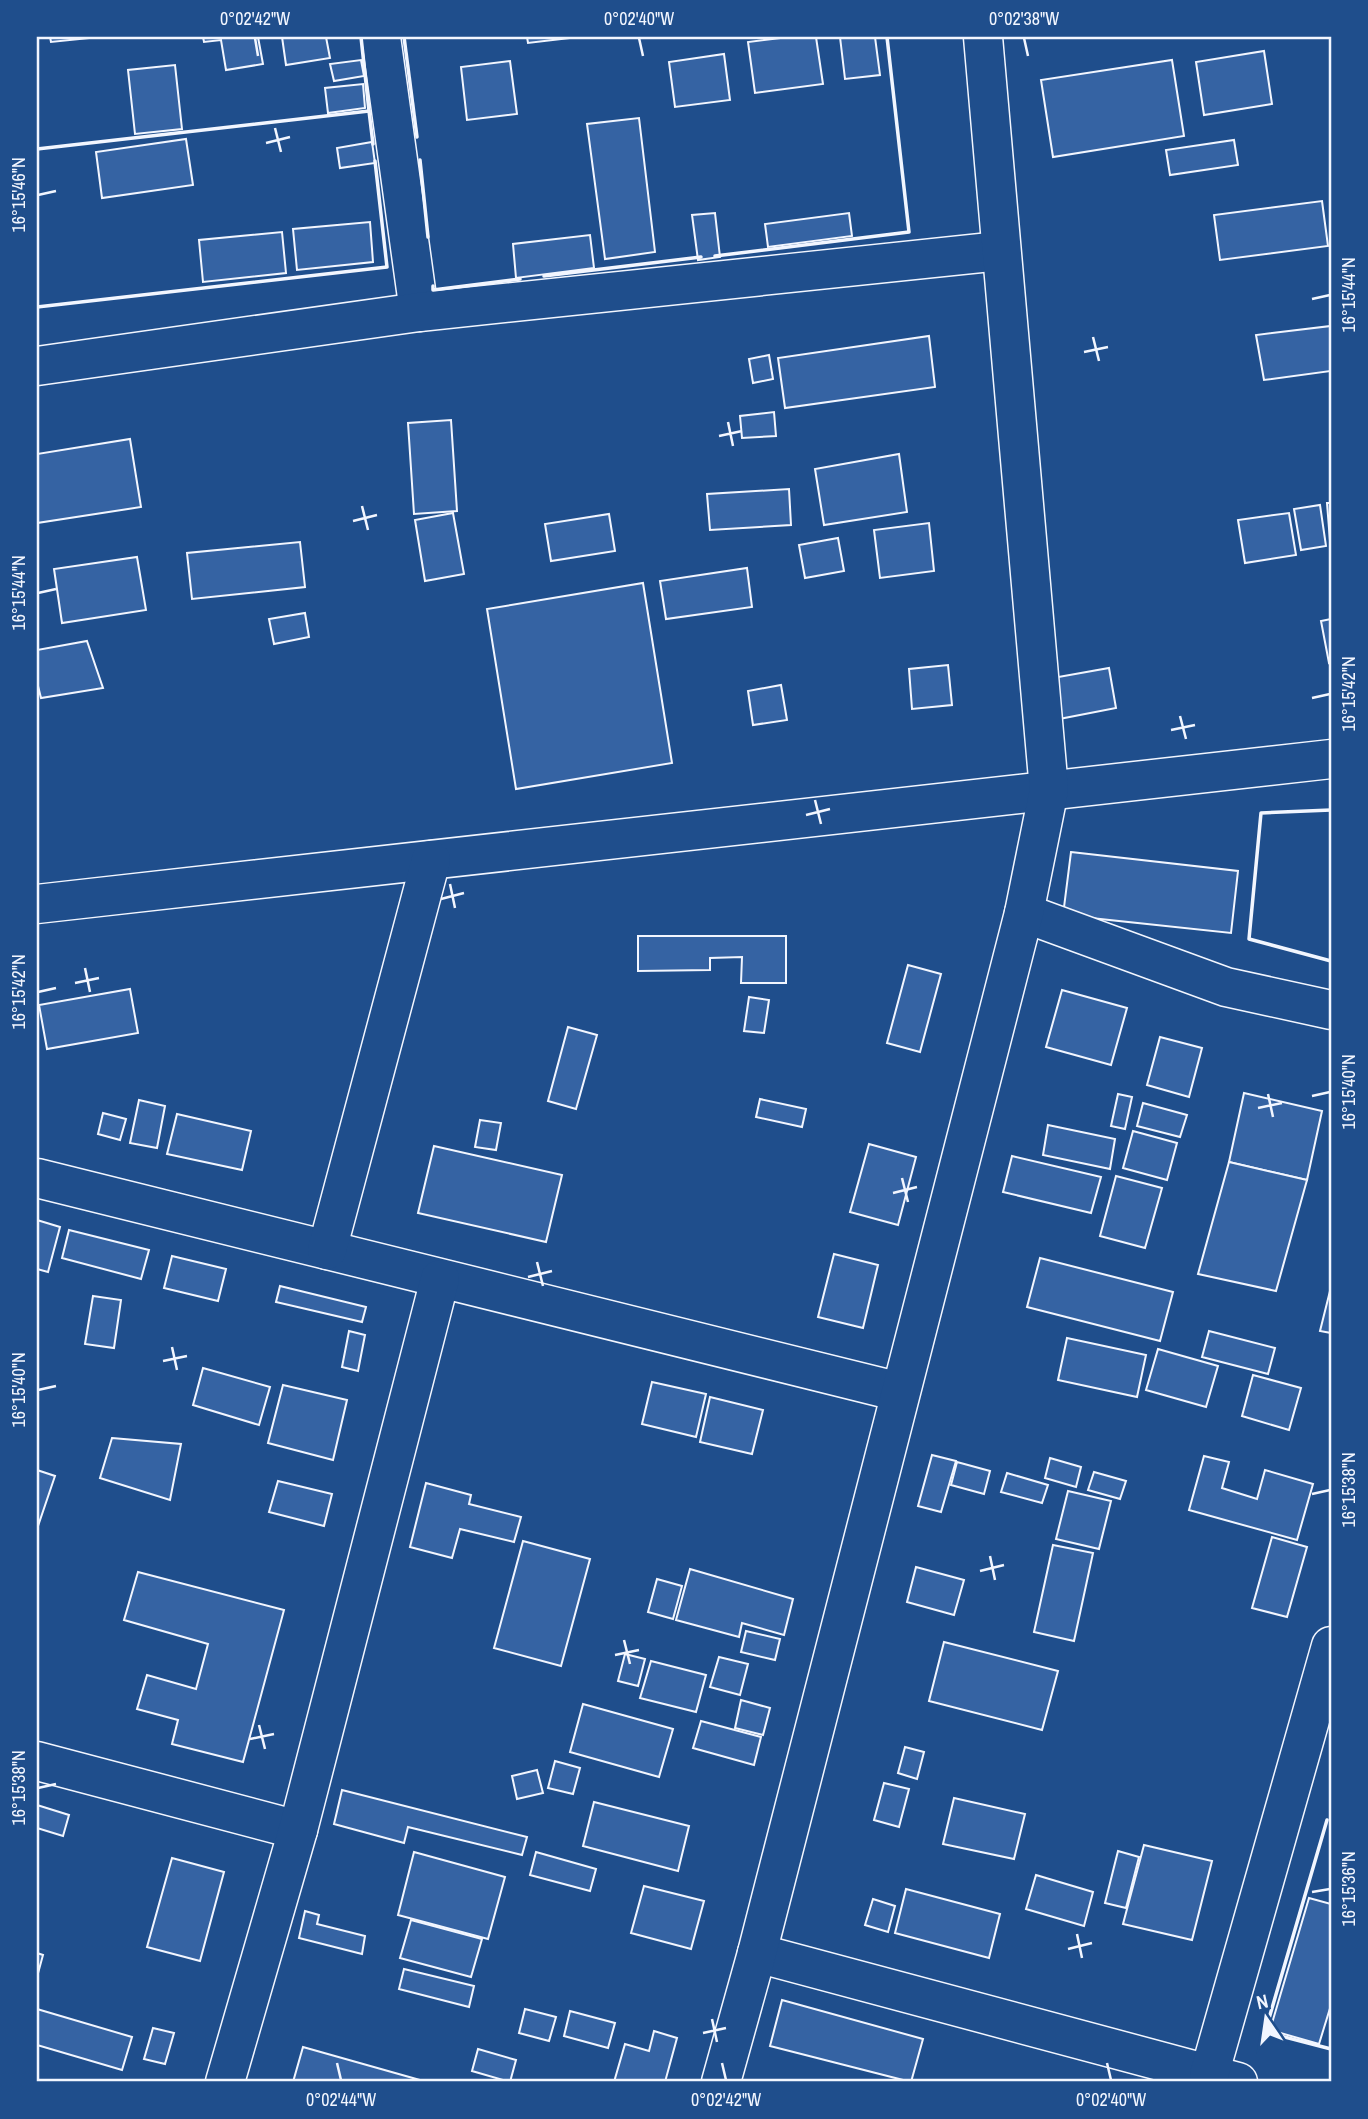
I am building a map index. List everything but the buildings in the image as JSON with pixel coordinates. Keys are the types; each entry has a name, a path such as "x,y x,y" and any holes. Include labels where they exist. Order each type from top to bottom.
{"street":[{"path":"381,37 419,312"},
{"path":"721,2082 757,1953 1024,913 1049,790 983,37"},
{"path":"37,366 419,312 1000,251"},
{"path":"37,904 1331,759"},
{"path":"327,1250 431,860"},
{"path":"1024,913 1226,987 1331,1010"},
{"path":"37,1178 900,1392"},
{"path":"225,2082 298,1830 440,1279"},
{"path":"757,1953 1224,2078 1331,1646"},
{"path":"37,1761 298,1830"}],"wall":[{"path":"361,37 369,111"},
{"path":"404,37 417,137"},
{"path":"715,256 909,232 887,37"},
{"path":"37,149 369,111 373,144"},
{"path":"420,160 428,237"},
{"path":"37,307 387,267 375,161"},
{"path":"544,276 701,257"},
{"path":"433,286 433,290 520,279"},
{"path":"1331,810 1261,813 1249,939 1331,961"},
{"path":"1327,1820 1265,2032 1331,2049"}]}
